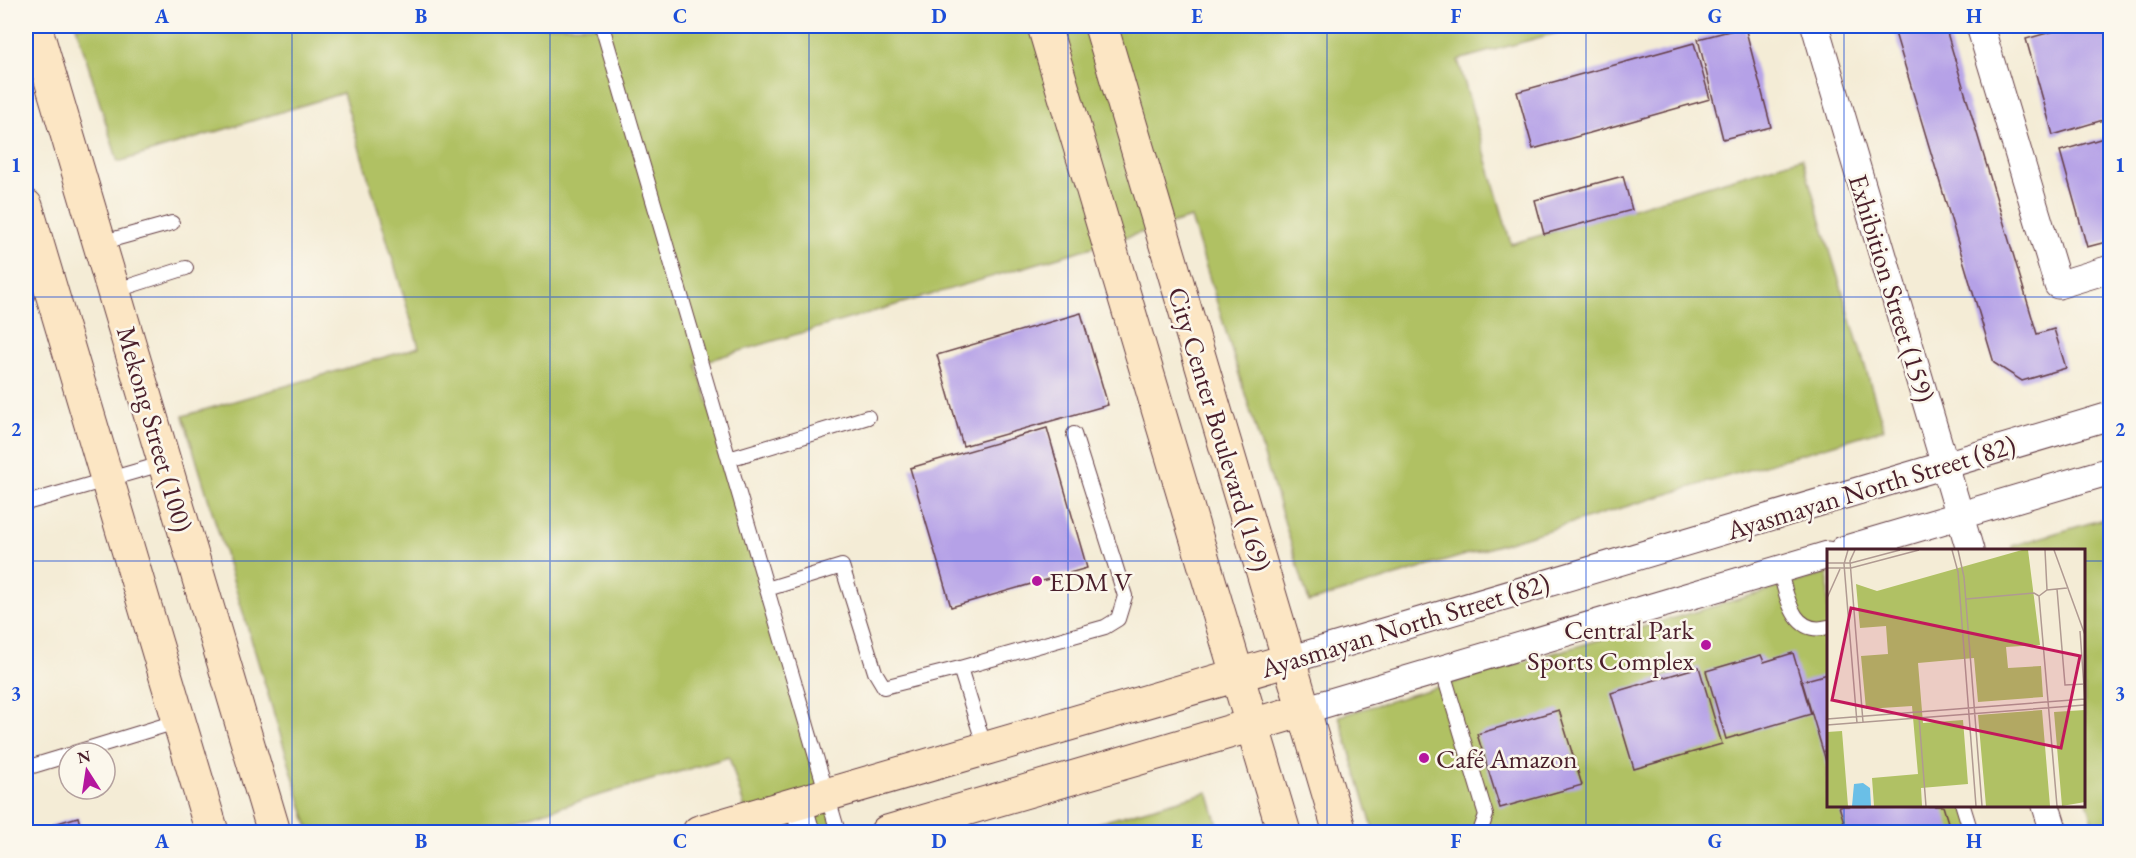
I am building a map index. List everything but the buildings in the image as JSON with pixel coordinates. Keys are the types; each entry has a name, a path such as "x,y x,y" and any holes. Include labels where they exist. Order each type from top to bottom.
{"street":[{"name":"Mekong Street (100)","path":"35,26 274,832"},
{"name":"City Center Boulevard (169)","path":"1044,26 1284,832"},
{"name":"City Center Boulevard (169)","path":"1101,26 1340,832"},
{"name":"Exhibition Street (159)","path":"1815,26 1970,549"},
{"path":"1980,26 2058,285 2110,269"},
{"path":"26,206 212,832"},
{"name":"Ayasmayan North Street (82)","path":"699,832 810,811 986,750 2110,416"},
{"name":"Ayasmayan North Street (82)","path":"1846,549 2110,471"},
{"name":"Ayasmayan North Street (82)","path":"887,832 1827,555"},
{"path":"2046,807 2054,832"}],"lane":[{"path":"602,26 767,589 810,811 838,832"},
{"path":"100,243 172,223"},
{"path":"114,291 186,268"},
{"path":"729,459 868,417"},
{"path":"767,589 842,566 875,672 884,687 1105,627 1118,619 1125,596 1074,434"},
{"path":"26,503 165,462"},
{"path":"1779,569 1797,620 1805,626 1820,629 1827,627"},
{"path":"960,668 986,750"},
{"path":"1442,669 1486,815 1480,832"},
{"path":"113,741 179,721"},
{"path":"26,768 57,759"},
{"path":"1963,807 1971,832"}],"green space":[{"path":"76,26 1581,26 1458,60 1511,244 1802,158 1884,429 1309,602 1191,218 696,364 844,832 752,832 729,757 476,832 310,832 183,416 419,347 343,93 118,162"},
{"path":"2110,517 2110,832 2096,832 2085,794 2085,549 2013,549 2012,546"},
{"name":"Central Park Sports Complex","path":"1827,573 1827,807 1973,807 1982,832 1374,832 1339,716"},
{"path":"1208,792 1220,832 1066,832"}],"place":[{"name":"EDM V","path":"1037,581"},
{"name":"Central Park Sports Complex","path":"1706,645"},
{"name":"Café Amazon","path":"1424,758"}]}
